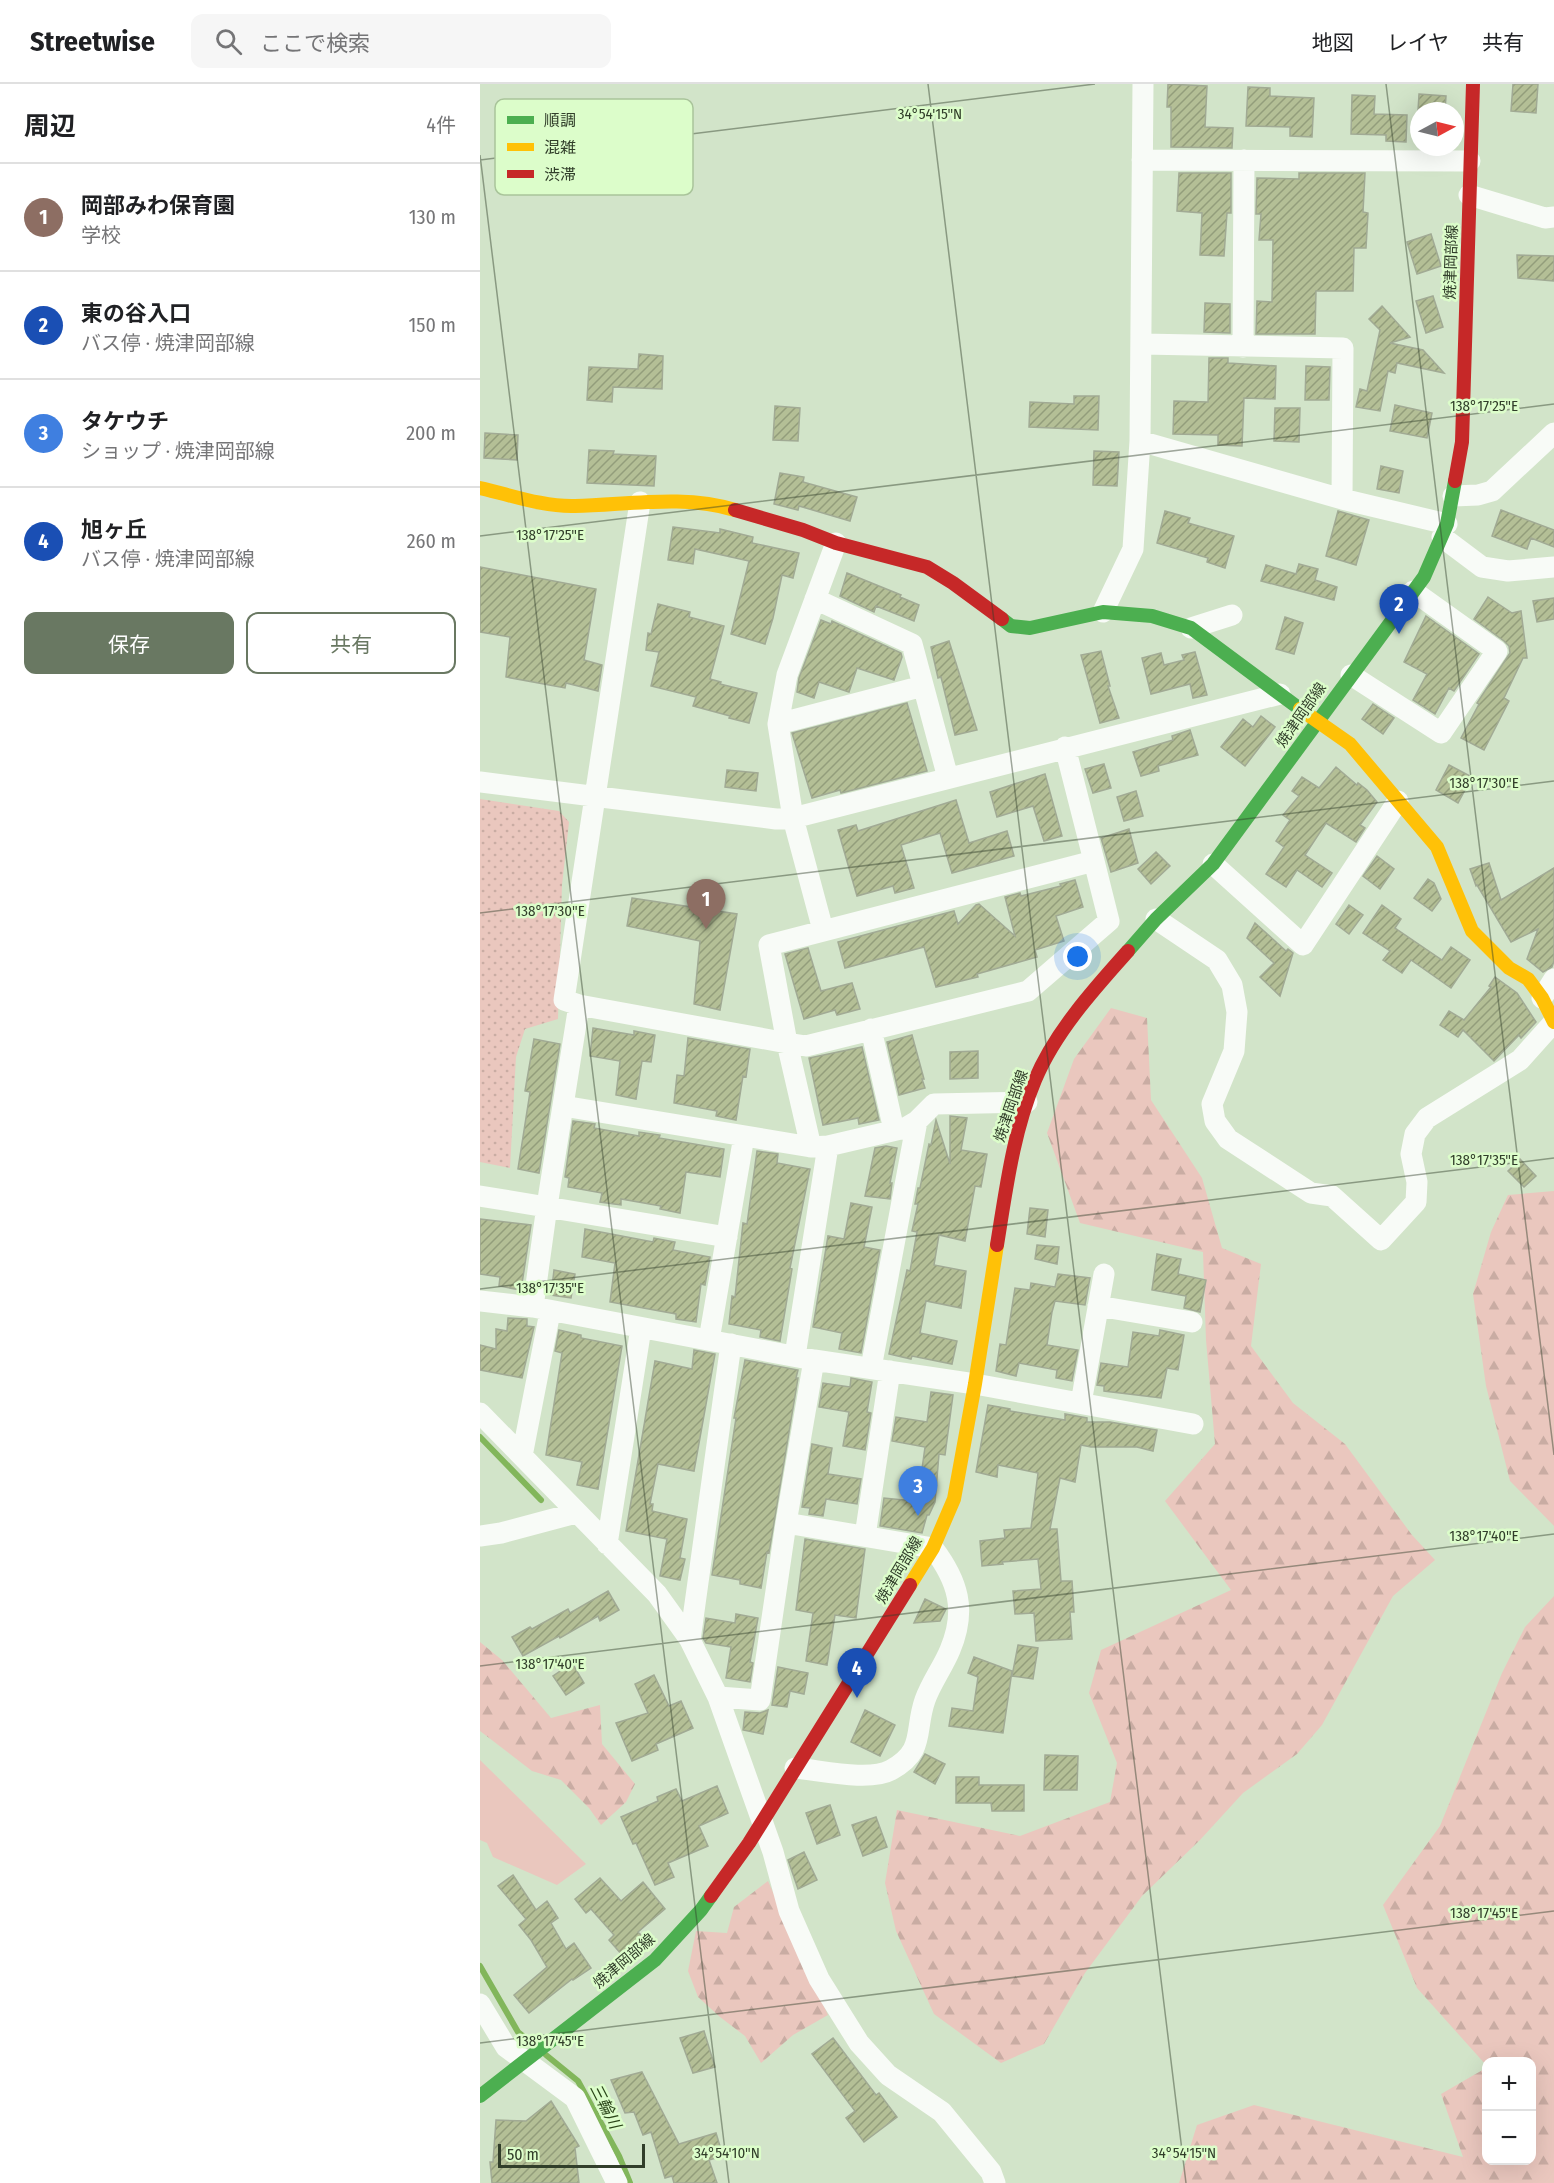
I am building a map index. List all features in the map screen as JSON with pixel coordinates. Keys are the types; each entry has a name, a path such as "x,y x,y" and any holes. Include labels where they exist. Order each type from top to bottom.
{"main road":[{"name":"焼津岡部線","path":"480,2096 655,1960 701,1910 749,1843 933,1548 954,1499 975,1384 1008,1175 1020,1123 1035,1079 1066,1025 1091,992 1156,919 1213,864 1424,577 1444,530 1453,496 1462,442 1473,84"},
{"path":"480,488 551,506 640,502 717,504 803,530 836,543 927,567 953,583 1011,626 1030,628 1103,612 1152,616 1191,628 1350,744 1437,847 1472,931 1509,968 1528,979 1542,998 1554,1022"}],"street":[{"path":"1103,612 1133,549 1140,441 1143,84"},
{"path":"1142,160 1470,160"},
{"path":"1243,347 1244,160"},
{"path":"1469,195 1545,218 1554,217"},
{"path":"1142,344 1343,348 1342,499"},
{"path":"1453,496 1478,495 1492,490 1554,432"},
{"path":"1140,441 1444,530 1482,567 1508,571 1554,567"},
{"path":"640,502 564,1000 579,1005 806,1046 1028,991 1109,921 1065,747"},
{"path":"823,930 793,818 778,724 787,675 836,543"},
{"path":"1351,675 1442,733 1497,651 1413,591"},
{"path":"815,599 912,644 948,778"},
{"path":"1191,628 1232,615"},
{"path":"778,724 922,686"},
{"path":"480,782 776,819 793,818 1280,694"},
{"path":"1213,864 1303,945 1398,801"},
{"path":"718,1697 760,1700 786,1522 804,1358 819,1146 787,1043 769,945 1094,861"},
{"path":"1156,919 1216,960 1232,985 1237,1012 1234,1051 1212,1104 1215,1121 1228,1139 1311,1193 1332,1196 1381,1240 1416,1202 1417,1182 1411,1154 1415,1134 1421,1126 1453,1100 1520,1060 1554,1022"},
{"path":"1542,998 1554,980"},
{"path":"522,1456 542,1310 547,1206 579,1005"},
{"path":"871,1029 894,1130"},
{"path":"563,1106 819,1146 905,1128 917,1121 934,1104 1027,1102"},
{"path":"865,1536 881,1370 917,1121"},
{"path":"709,1340 744,1136"},
{"path":"480,1196 727,1237"},
{"path":"1081,1403 1104,1274"},
{"path":"480,1301 542,1310 804,1358 975,1384 1193,1424"},
{"path":"1098,1306 1192,1322"},
{"path":"607,1544 641,1328"},
{"path":"690,1640 731,1344"},
{"path":"480,1413 657,1594 690,1640 718,1697 762,1821 789,1911 819,1979 854,2034 888,2075 942,2112 991,2172 994,2183"},
{"path":"480,1536 501,1533 576,1513"},
{"path":"786,1522 933,1548 954,1580 959,1598 959,1623 951,1649 925,1700 918,1741 908,1759 888,1772 867,1776 795,1768"},
{"path":"480,2004 506,2048 575,2098 617,2183"}],"green space":[{"path":"480,799 559,811 569,822 562,885 558,1019 525,1029 516,1057 510,1168 480,1162"},
{"path":"1111,1008 1147,1018 1151,1100 1202,1178 1222,1248 1261,1264 1251,1346 1293,1403 1345,1444 1412,1535 1435,1560 1393,1596 1322,1725 1297,1754 1243,1793 1200,1840 1142,1896 1085,1973 1044,2044 1001,2063 934,2014 896,1931 885,1883 897,1810 1020,1836 1110,1802 1117,1763 1089,1693 1101,1650 1231,1590 1165,1501 1215,1444 1206,1340 1203,1252 1080,1223 1047,1133 1074,1059"},
{"path":"1554,1191 1554,1526 1510,1481 1486,1386 1473,1294 1491,1232 1508,1195"},
{"path":"1554,1596 1554,2183 1179,2183 1197,2125 1254,2105 1463,2157 1441,2094 1482,2070 1482,2165 1536,2165 1536,2057 1482,2057 1482,2061 1417,1988 1383,1905 1440,1826 1502,1673 1525,1627"},
{"path":"480,1642 502,1660 551,1718 600,1705 602,1744 635,1784 626,1802 601,1825 589,1808 561,1780 532,1771 480,1731"},
{"path":"480,1760 586,1864 557,1885 493,1857 487,1843 480,1840"},
{"path":"768,1881 828,2015 793,2035 761,2063 745,2036 698,1997 688,1971 696,1931 727,1933 734,1907"}],"building":[{"path":"1168,84 1207,86 1205,127 1233,128 1232,148 1171,147 1171,107 1167,107"},
{"path":"1513,84 1538,84 1536,113 1511,111"},
{"path":"1248,87 1270,88 1270,96 1314,98 1312,137 1290,136 1290,127 1246,126"},
{"path":"1419,94 1446,96 1446,102 1419,102"},
{"path":"1352,95 1375,96 1374,114 1407,115 1406,142 1386,141 1386,135 1351,134"},
{"path":"1179,173 1231,173 1231,213 1227,213 1224,256 1200,255 1202,213 1177,211"},
{"path":"1299,173 1365,173 1363,212 1368,213 1366,248 1354,248 1353,291 1316,291 1315,334 1256,334 1257,301 1272,302 1273,240 1259,240 1261,214 1256,214 1257,178 1299,179"},
{"path":"1431,234 1441,266 1417,274 1407,242"},
{"path":"1517,255 1554,256 1554,281 1518,278"},
{"path":"1433,296 1443,327 1426,333 1416,301"},
{"path":"1205,303 1230,304 1230,333 1204,332"},
{"path":"1382,306 1410,337 1390,343 1423,350 1444,373 1397,363 1395,373 1388,371 1380,411 1356,407 1360,389 1367,391 1380,330 1369,319"},
{"path":"639,354 663,356 662,389 613,387 612,402 587,400 589,367 638,369"},
{"path":"1209,358 1228,358 1228,363 1276,366 1275,399 1244,398 1242,446 1218,445 1218,435 1173,434 1174,401 1208,402"},
{"path":"1306,366 1330,367 1329,400 1305,400"},
{"path":"1074,396 1099,396 1098,430 1029,427 1030,402 1074,404"},
{"path":"1395,405 1432,413 1427,438 1390,431"},
{"path":"775,406 800,408 798,441 773,440"},
{"path":"1275,408 1300,408 1299,442 1274,441"},
{"path":"485,433 518,435 517,460 484,458"},
{"path":"589,450 614,451 613,454 656,456 654,486 587,483"},
{"path":"1094,451 1119,452 1117,486 1093,485"},
{"path":"1381,466 1403,471 1399,493 1377,489"},
{"path":"780,473 804,477 803,482 857,497 850,521 799,506 798,510 774,504"},
{"path":"1501,510 1554,530 1554,547 1531,538 1527,549 1492,536"},
{"path":"1165,511 1190,518 1188,523 1234,536 1225,568 1207,562 1208,558 1157,543"},
{"path":"1338,511 1369,520 1356,565 1326,556"},
{"path":"673,527 720,533 720,529 753,537 752,543 799,553 793,578 782,575 765,644 731,634 749,561 695,549 693,564 668,560"},
{"path":"1299,564 1318,569 1315,580 1337,587 1334,600 1261,581 1266,565 1296,574"},
{"path":"480,567 596,589 584,660 602,665 598,691 566,683 565,688 506,677 510,637 480,632"},
{"path":"847,573 901,595 900,597 919,605 914,621 876,606 874,612 840,596"},
{"path":"1488,597 1512,613 1521,611 1527,658 1523,658 1504,698 1509,701 1484,750 1461,738 1479,704 1477,703 1510,653 1509,646 1504,641 1474,619"},
{"path":"1554,598 1554,619 1537,622 1533,601"},
{"path":"658,604 690,612 689,617 724,626 710,679 721,682 720,684 757,693 749,723 693,706 696,697 651,686 659,652 646,650 648,633 651,634"},
{"path":"1426,616 1479,654 1454,691 1449,688 1435,714 1413,700 1427,674 1404,662"},
{"path":"1285,617 1303,623 1294,654 1276,649"},
{"path":"821,620 831,624 832,621 901,653 902,657 894,680 857,668 849,692 819,682 814,698 797,692 799,678"},
{"path":"949,641 977,730 955,735 931,647"},
{"path":"1101,651 1110,686 1108,686 1119,718 1100,723 1081,655"},
{"path":"1195,652 1207,695 1193,698 1190,684 1151,694 1142,658 1161,653 1164,665 1184,660 1182,655"},
{"path":"907,703 927,771 812,798 792,733"},
{"path":"1373,704 1394,718 1383,734 1362,719"},
{"path":"1261,716 1275,727 1245,766 1221,747 1243,719 1253,727"},
{"path":"1190,730 1198,755 1158,766 1159,771 1141,776 1133,752 1173,740 1172,736"},
{"path":"1104,764 1111,788 1093,793 1085,769"},
{"path":"1449,765 1472,777 1458,803 1436,790"},
{"path":"1336,767 1357,785 1358,783 1367,790 1377,802 1360,825 1365,828 1356,842 1326,823 1305,855 1332,873 1322,887 1297,870 1286,887 1266,874 1284,847 1276,841 1290,820 1283,815 1299,796 1292,791 1302,777 1319,788"},
{"path":"727,770 758,773 756,791 725,787"},
{"path":"1045,774 1062,836 1044,841 1033,806 997,817 990,792"},
{"path":"1136,791 1143,816 1124,821 1117,797"},
{"path":"956,800 969,843 1007,831 1014,856 952,873 940,833 901,845 914,888 895,893 893,886 857,896 838,830 856,825 858,831"},
{"path":"1129,829 1138,863 1111,872 1101,838"},
{"path":"1156,852 1170,866 1151,884 1138,869"},
{"path":"1377,856 1394,869 1380,889 1363,876"},
{"path":"1489,863 1501,900 1554,868 1554,961 1552,967 1543,972 1527,959 1538,929 1511,942 1476,886 1470,869"},
{"path":"1428,879 1434,883 1441,899 1432,911 1414,898"},
{"path":"1075,880 1083,907 1056,916 1064,941 1035,950 1037,957 977,974 978,977 936,987 924,947 845,968 838,942 954,911 958,924 979,904 1015,936 1005,897 1020,893 1021,896"},
{"path":"632,898 737,914 720,1010 694,1004 700,941 627,926"},
{"path":"1349,905 1363,915 1349,934 1336,924"},
{"path":"1382,905 1401,919 1395,928 1442,960 1451,947 1470,960 1451,988 1411,960 1402,973 1383,960 1390,951 1363,933"},
{"path":"1255,923 1286,951 1288,949 1293,953 1280,996 1260,977 1274,963 1247,938"},
{"path":"808,948 821,991 852,983 860,1009 837,1015 835,1010 804,1019 785,954"},
{"path":"1495,977 1517,993 1536,1022 1521,1038 1519,1035 1494,1061 1463,1030 1458,1037 1440,1025 1449,1011 1464,1020 1491,987 1489,986"},
{"path":"593,1028 634,1035 634,1031 655,1035 651,1062 642,1061 636,1099 616,1095 620,1061 590,1056"},
{"path":"912,1035 925,1088 899,1095 887,1042"},
{"path":"688,1038 750,1049 736,1120 716,1116 717,1111 674,1103 677,1075 684,1076"},
{"path":"534,1039 560,1044 539,1173 518,1169 530,1092 525,1091"},
{"path":"862,1047 879,1120 859,1124 858,1118 823,1125 809,1058"},
{"path":"978,1051 978,1078 950,1079 950,1052"},
{"path":"950,1116 967,1118 961,1150 987,1154 981,1187 975,1186 965,1241 939,1235 934,1265 966,1271 961,1308 926,1301 920,1333 957,1341 952,1364 889,1354 907,1270 910,1271 917,1232 912,1231 918,1204 915,1204 929,1144 931,1145 936,1120 950,1164"},
{"path":"573,1121 595,1124 594,1128 639,1136 639,1132 660,1135 659,1138 724,1149 720,1177 686,1172 680,1213 660,1209 661,1206 621,1199 621,1205 600,1202 602,1193 568,1187 569,1178 565,1177"},
{"path":"886,1146 897,1148 890,1183 892,1183 890,1199 865,1196 875,1148"},
{"path":"757,1151 778,1154 777,1163 810,1169 790,1268 792,1269 780,1341 760,1337 761,1330 729,1324 732,1296 735,1297 743,1223 747,1224"},
{"path":"1520,1159 1536,1176 1524,1187 1508,1171"},
{"path":"851,1203 872,1207 864,1247 880,1250 861,1353 839,1349 842,1333 813,1327 828,1236 844,1239"},
{"path":"1030,1208 1048,1210 1045,1237 1027,1234"},
{"path":"480,1219 531,1225 521,1290 499,1286 500,1277 480,1274"},
{"path":"585,1229 653,1242 654,1238 675,1242 673,1250 710,1257 705,1285 701,1284 696,1322 676,1319 676,1314 610,1302 615,1263 582,1257"},
{"path":"1037,1245 1059,1247 1057,1264 1035,1259"},
{"path":"1157,1254 1181,1259 1178,1274 1206,1280 1200,1312 1184,1308 1186,1296 1152,1290"},
{"path":"554,1270 575,1274 571,1298 551,1295"},
{"path":"1058,1274 1090,1278 1085,1305 1055,1301 1052,1312 1047,1345 1078,1350 1072,1381 1056,1378 1057,1370 1019,1363 1016,1376 996,1371 1000,1344 1006,1345 1015,1288 1030,1290 1031,1283 1055,1287"},
{"path":"508,1318 527,1319 527,1326 534,1327 522,1378 480,1370 480,1345 496,1349 496,1329 507,1331"},
{"path":"559,1330 581,1335 581,1338 622,1346 598,1489 577,1485 582,1462 546,1455 562,1353 555,1351"},
{"path":"1160,1330 1184,1335 1178,1370 1167,1368 1161,1398 1104,1391 1104,1386 1097,1385 1101,1363 1128,1367 1133,1332 1159,1336"},
{"path":"694,1350 715,1354 694,1471 658,1464 650,1504 653,1504 652,1511 687,1519 680,1558 685,1559 680,1580 660,1576 667,1539 626,1531 655,1361 692,1369"},
{"path":"745,1360 798,1370 769,1553 767,1552 761,1588 740,1584 740,1580 712,1575 736,1418 734,1418"},
{"path":"851,1378 872,1382 867,1412 871,1413 865,1450 843,1446 849,1412 819,1407 823,1383 850,1387"},
{"path":"931,1392 953,1395 945,1455 939,1454 935,1502 927,1515 922,1533 880,1526 884,1498 914,1501 916,1476 921,1476 925,1447 892,1441 896,1417 927,1422"},
{"path":"988,1405 1065,1420 1065,1414 1087,1418 1087,1422 1110,1422 1157,1430 1153,1451 1137,1447 1081,1445 1075,1482 1060,1478 1050,1529 1057,1529 1061,1581 1072,1581 1074,1612 1070,1612 1072,1639 1036,1641 1034,1613 1015,1614 1013,1591 1041,1589 1038,1559 982,1566 980,1541 1005,1538 1004,1530 1031,1528 1038,1473 998,1465 997,1477 976,1472"},
{"path":"812,1444 832,1448 828,1474 861,1479 857,1504 826,1499 823,1516 809,1514 810,1508 802,1507"},
{"path":"805,1539 865,1549 856,1618 835,1615 827,1665 806,1661 813,1613 796,1610"},
{"path":"608,1591 619,1610 600,1621 598,1616 523,1656 512,1637 568,1609 570,1613"},
{"path":"925,1599 946,1609 940,1621 914,1623"},
{"path":"736,1614 758,1618 750,1662 753,1663 750,1682 726,1678 731,1647 706,1643 703,1638 706,1618 735,1623"},
{"path":"1018,1645 1038,1648 1033,1679 1012,1676"},
{"path":"974,1657 1012,1671 1003,1733 949,1726 952,1708 973,1711 978,1677 968,1673"},
{"path":"572,1663 584,1683 566,1695 553,1676"},
{"path":"778,1667 808,1673 804,1694 790,1691 787,1707 772,1705"},
{"path":"654,1675 669,1706 681,1701 693,1728 656,1744 658,1750 632,1761 616,1723 648,1713 635,1684"},
{"path":"768,1710 763,1734 743,1730 745,1712 760,1713"},
{"path":"865,1710 895,1725 880,1756 851,1742"},
{"path":"925,1754 945,1764 935,1784 914,1772"},
{"path":"1045,1755 1078,1756 1077,1790 1044,1790"},
{"path":"956,1777 979,1777 979,1785 1024,1785 1024,1811 992,1811 991,1803 956,1803"},
{"path":"717,1786 728,1813 699,1826 708,1846 668,1863 674,1877 655,1885 621,1817 658,1801 657,1797 676,1789 682,1801"},
{"path":"830,1805 840,1835 817,1844 806,1813"},
{"path":"876,1817 887,1847 863,1856 852,1825"},
{"path":"804,1852 817,1880 798,1889 788,1860"},
{"path":"513,1875 536,1910 547,1901 558,1918 551,1923 566,1949 574,1943 591,1968 572,1979 529,2013 514,1995 547,1967 519,1925 526,1919 498,1886"},
{"path":"600,1878 621,1901 643,1882 665,1909 638,1932 643,1937 622,1955 609,1940 614,1935 591,1909 586,1913 575,1899"},
{"path":"704,2031 715,2067 693,2073 680,2038"},
{"path":"833,2038 876,2095 879,2093 897,2117 864,2142 846,2118 855,2111 812,2054"},
{"path":"642,2072 679,2144 716,2133 723,2156 709,2160 717,2183 674,2183 672,2176 665,2178 651,2132 643,2135 634,2112 625,2113 611,2080"},
{"path":"551,2101 579,2146 575,2148 579,2183 492,2183 490,2162 493,2162 496,2120 526,2121"}],"waterway":[{"path":"480,1437 541,1500"},
{"name":"三輪川","path":"480,1966 518,2032 534,2045"},
{"name":"三輪川","path":"546,2055 578,2081 619,2156 630,2183"}],"traffic: fast":[{"path":"1128,951 1156,919 1213,864 1424,577 1447,524 1455,481"},
{"path":"1002,619 1011,626 1030,628 1103,612 1152,616 1191,628 1300,709"},
{"path":"480,2096 655,1960 711,1896"}],"traffic: slow":[{"path":"480,488 539,503 563,506 676,501 716,505 735,510"},
{"path":"1300,709 1350,744 1437,847 1472,931 1509,968 1528,979 1542,998 1554,1022"},
{"path":"910,1585 933,1548 954,1499 997,1245"}],"traffic: jam":[{"path":"1455,481 1462,442 1473,84"},
{"path":"735,510 803,530 836,543 927,567 1002,619"},
{"path":"997,1245 1007,1182 1021,1120 1043,1062 1064,1028 1128,951"},
{"path":"711,1896 749,1843 910,1585"}],"place":[{"name":"東の谷入口","path":"1399,634"},
{"name":"岡部みわ保育園","path":"706,929"},
{"name":"タケウチ","path":"918,1516"},
{"name":"旭ヶ丘","path":"857,1698"}]}
